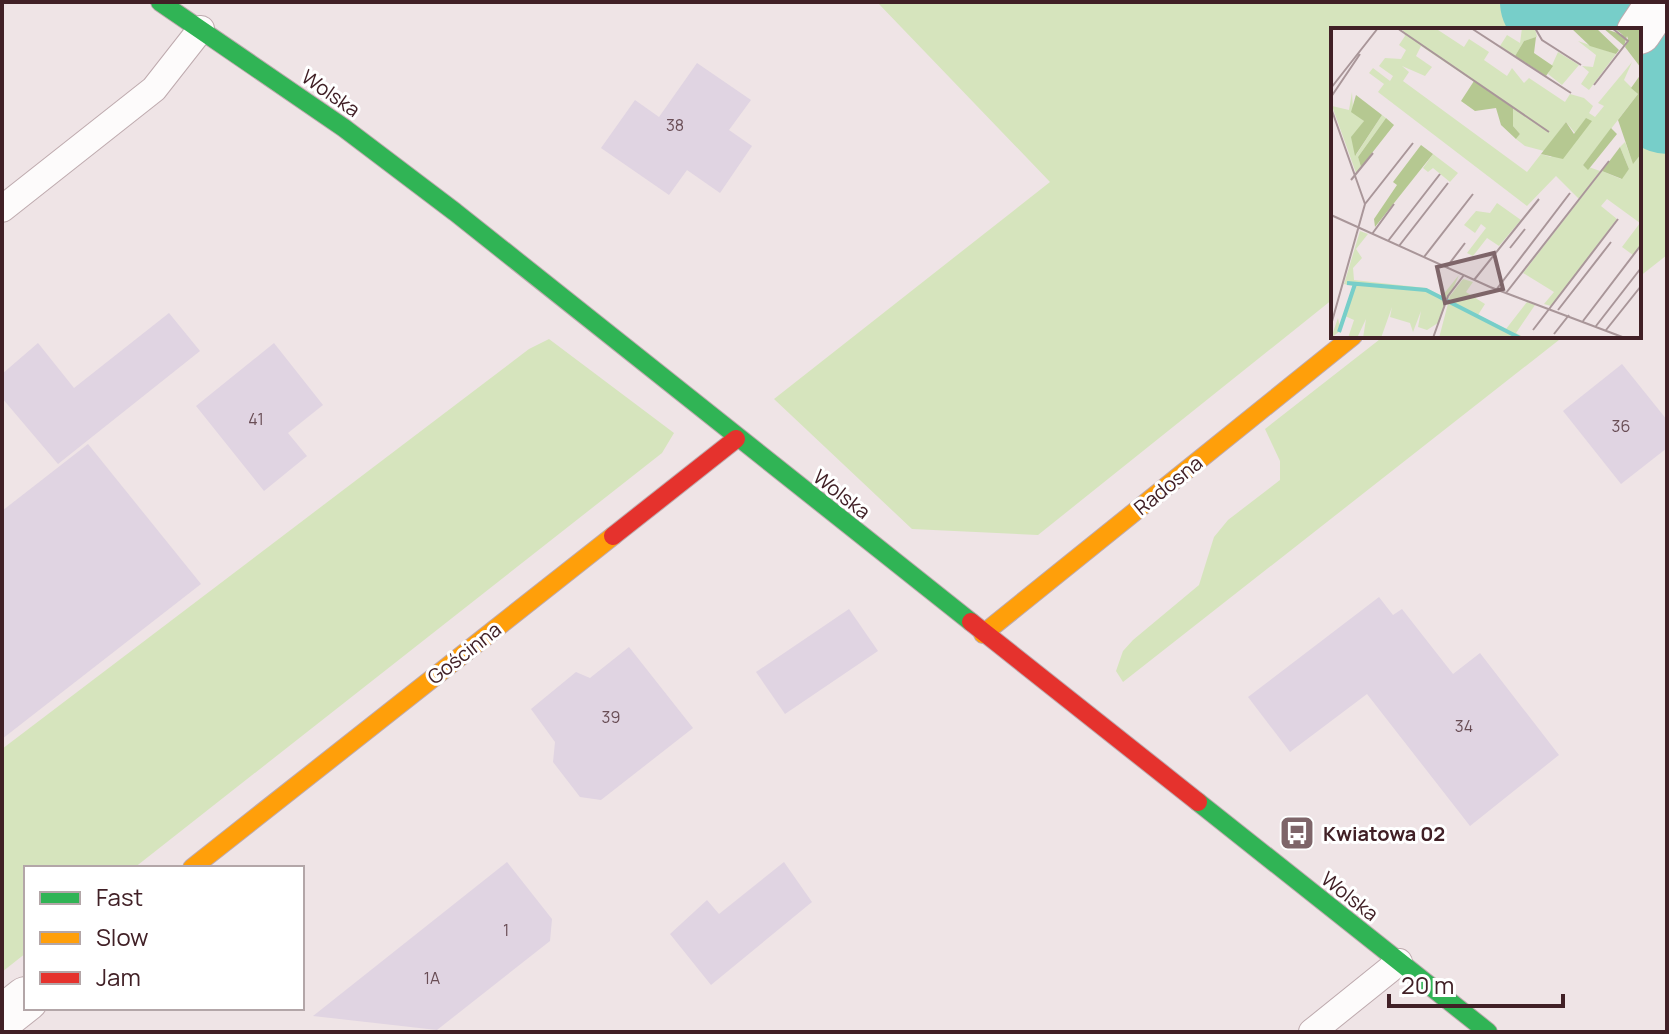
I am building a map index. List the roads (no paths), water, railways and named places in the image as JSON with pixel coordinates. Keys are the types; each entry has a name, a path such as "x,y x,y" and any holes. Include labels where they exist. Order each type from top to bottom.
{"street":[{"name":"Wolska","path":"160,2 344,128 443,203 736,439 1488,1032"},
{"name":"Radosna","path":"983,634 1351,338"},
{"name":"Gościnna","path":"195,866 736,439"},
{"path":"2,1018 24,1001"}],"lane":[{"path":"2,209 154,89 201,29"},
{"path":"1312,1032 1399,962"}],"waterway":[{"path":"1552,2 1583,28"},
{"path":"1641,79 1667,102"}],"place":[{"name":"Kwiatowa 02","path":"1297,833"}]}
